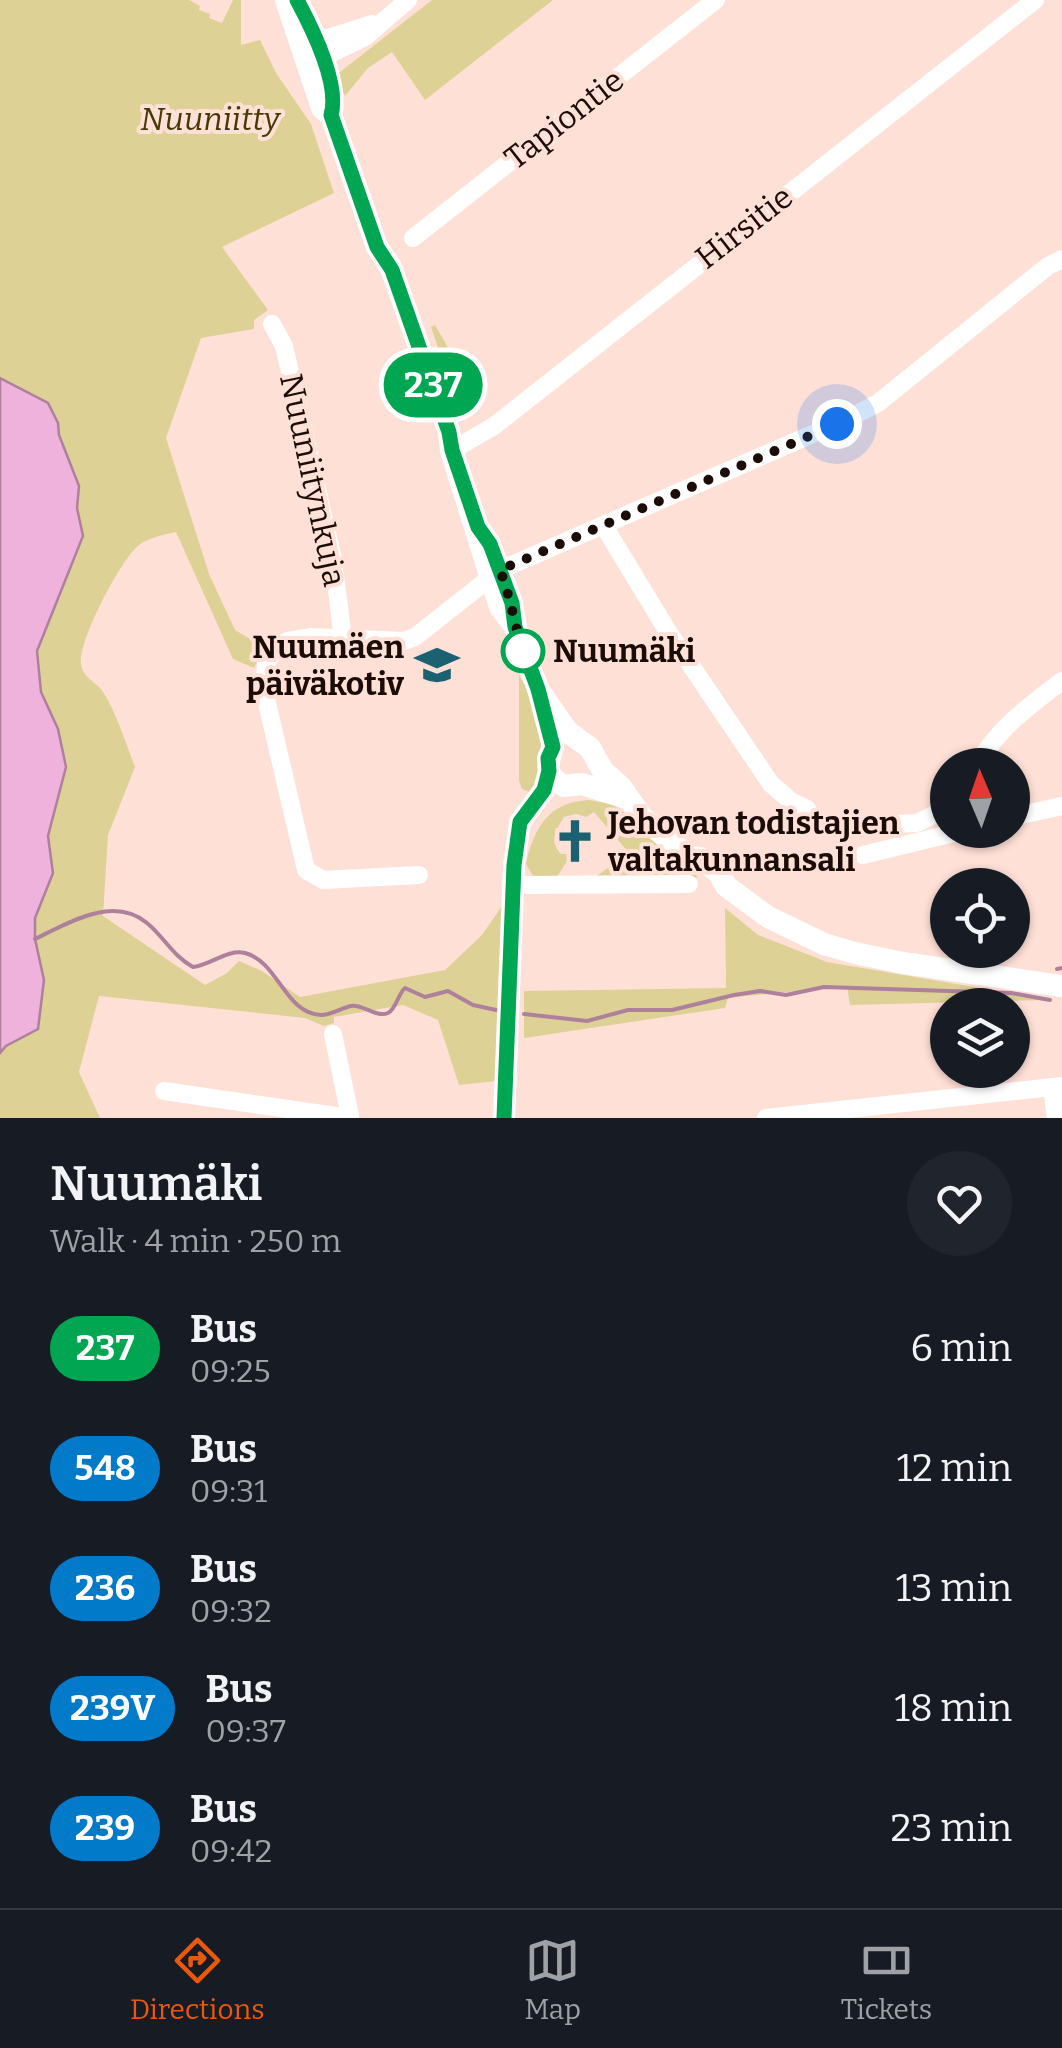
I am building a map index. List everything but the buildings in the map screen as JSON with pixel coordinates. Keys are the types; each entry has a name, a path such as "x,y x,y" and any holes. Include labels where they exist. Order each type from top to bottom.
{"main road":[{"path":"286,0 335,102 331,115 377,247 378,269 438,436 452,450 478,527 490,544 495,574 512,603 515,627 538,689 564,743"},
{"path":"297,0 312,53"},
{"path":"626,798 557,782 549,771 548,758 564,743 587,744 642,817 688,856 693,868 768,917 840,948 903,964 1062,986"}],"street":[{"path":"312,53 365,37 408,0"},
{"name":"Tapiontie","path":"412,238 716,0"},
{"name":"Hirsitie","path":"452,450 494,426 1034,0"},
{"path":"418,876 324,880 312,876 302,860 263,675 266,662 278,646 310,637 392,641 415,636 495,574 878,403 1062,258"},
{"name":"Nuuniitynkuja","path":"272,324 284,346 325,524 336,573 343,638"},
{"path":"604,526 667,630 762,772 780,793 807,809"},
{"path":"988,748 1012,718 1062,680"},
{"path":"518,841 552,796 594,770 594,756"},
{"path":"504,1118 512,885 520,822 544,790 549,771"},
{"path":"1030,813 1062,806"},
{"path":"876,825 917,824 930,817"},
{"path":"863,855 930,839"},
{"path":"512,885 689,884"},
{"path":"164,1092 350,1117 333,1034"},
{"path":"766,1118 1057,1086 1056,1118"}],"green space":[{"name":"Nuuniitty","path":"0,0 189,0 210,14 209,18 222,23 233,0 241,0 241,45 260,40 276,73 311,124 334,193 222,247 268,310 254,320 254,329 201,338 166,438 209,574 235,630 264,647 254,668 233,659 176,532 148,540 131,553 102,601 86,638 82,668 110,705 135,767 108,835 103,916 205,985 239,961 262,971 300,997 445,970 482,935 504,903 496,1081 459,1085 438,1020 403,1005 334,1017 334,1023 324,1026 305,1018 99,996 79,1072 100,1118 0,1118"},
{"path":"432,0 553,0 425,100 392,52 368,68 345,96 338,79 340,72"},
{"path":"435,325 470,386 473,410 460,413 431,327"},
{"path":"519,675 534,704 542,733 543,763 535,794 522,789 519,781"},
{"path":"589,800 609,800 698,877 595,877 608,868 614,876 635,860 594,812 586,817 564,817 561,822 555,844 569,858 555,880 533,876 526,864 539,828 554,811"},
{"path":"725,908 758,935 827,962 980,988 930,988 930,1003 850,1005 847,986 728,998 725,1008 524,1038 524,991 726,988"}],"shaded area":[{"path":"0,378 48,403 79,486 77,508 83,536 37,651 41,692 58,729 66,767 48,836 53,873 35,918 35,939 44,980 38,1029 0,1053"}],"waterway":[{"path":"35,939 91,914 120,911 147,923 193,967 232,953 257,958 298,1006 309,1012 325,1015 356,1006 388,1013 405,988 425,997 448,991 473,1005 496,1010"},
{"path":"1057,969 1062,968"},
{"path":"524,1014 587,1021 628,1010 672,1010 760,991 786,995 824,987 1011,993 1050,1000"}],"bus line":[{"name":"237","path":"297,0 322,58 335,102 331,115 357,192 377,247 392,270 478,527 490,544 512,603 515,627 552,738 547,782 520,822 514,865 504,1118"}],"place":[{"name":"Nuumäki","path":"523,651"},
{"name":"Nuumäen päiväkotiv","path":"437,665"},
{"name":"Jehovan todistajien valtakunnansali","path":"575,841"}],"route":[{"path":"523,651 525,657 500,570 837,424"}]}
